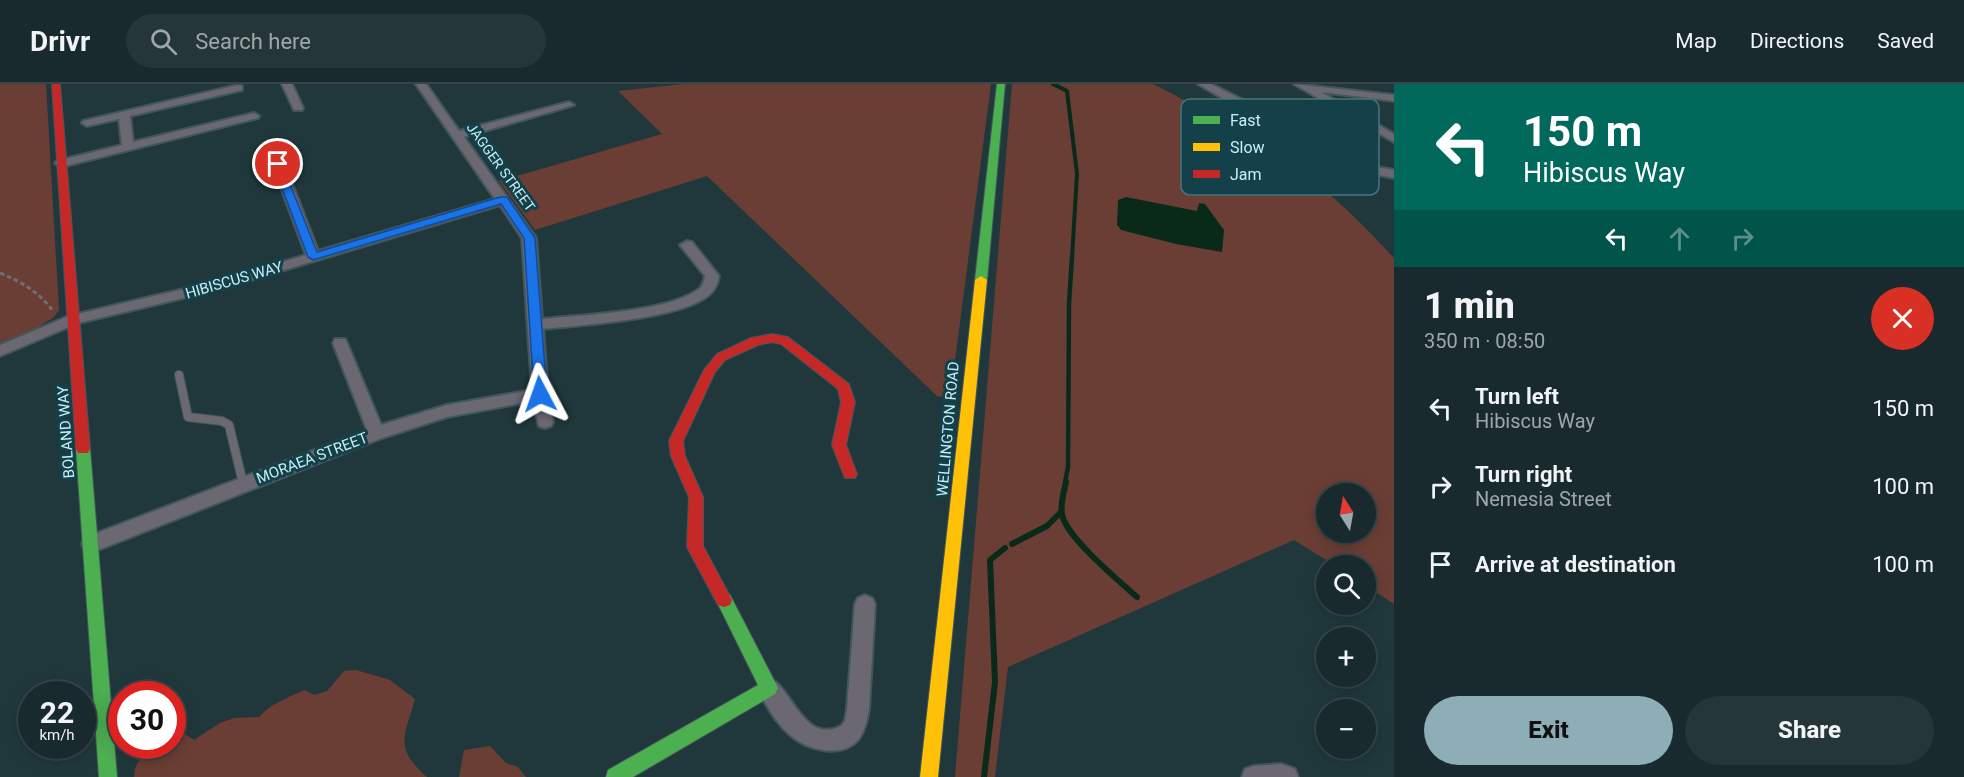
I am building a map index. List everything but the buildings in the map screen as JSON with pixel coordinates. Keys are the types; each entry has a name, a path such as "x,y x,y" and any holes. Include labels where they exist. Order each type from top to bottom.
{"street":[{"name":"BOLAND WAY","path":"56,84 66,317 91,543 108,777"},
{"path":"287,84 298,108"},
{"name":"JAGGER STREET","path":"421,84 529,238 540,394 545,422"},
{"name":"WELLINGTON ROAD","path":"929,777 1001,84"},
{"path":"1203,84 1233,99"},
{"path":"1301,86 1394,98"},
{"path":"1301,86 1324,99"},
{"path":"87,123 238,88"},
{"path":"457,135 568,105"},
{"path":"124,115 127,143"},
{"path":"61,159 254,116"},
{"path":"1379,130 1394,139"},
{"path":"278,164 313,257"},
{"name":"HIBISCUS WAY","path":"0,351 66,317 196,292 504,200"},
{"path":"536,326 645,311 679,303 704,292 711,284 712,276 687,245"},
{"path":"850,474 838,445 848,402 844,387 784,340 772,338 755,341 721,357 710,370 674,443 676,455 695,492 692,535 695,547 748,644 769,688 797,726 810,734 829,740 842,738 850,733 854,726 858,709 865,604"},
{"path":"340,343 376,433"},
{"name":"MORAEA STREET","path":"91,543 376,433 458,408 540,394"},
{"path":"615,777 769,688"},
{"path":"1255,776 1281,774 1287,777"}],"lane":[{"path":"179,375 188,417 222,421 229,425 243,485"}],"path":[{"path":"0,273 25,283 37,291 55,313 66,317"}],"shaded area":[{"path":"0,84 46,84 59,310 53,318 41,325 42,327 0,346"},
{"path":"684,84 991,84 950,399 937,396 707,176 535,230 499,181 662,134 618,91"},
{"path":"1012,84 1152,84 1182,99 1181,195 1330,195 1394,258 1394,604 1376,592 1376,555 1318,555 1294,540 1008,667 995,777 955,777"},
{"path":"1126,197 1197,211 1199,203 1205,204 1224,230 1222,252 1176,244 1121,230 1117,225 1118,200"},
{"path":"356,670 390,680 415,699 404,741 409,757 427,777 134,777 140,759 186,759 186,735 194,740 220,723 234,718 259,717 274,705 305,690 314,695 327,691 344,671"},
{"path":"490,746 506,763 518,767 526,777 459,777 464,750"}],"waterway":[{"path":"1053,84 1067,91 1077,174 1072,258"},
{"path":"1065,483 1068,467 1069,304 1072,256"},
{"path":"1066,482 1062,498 1062,514 1065,523 1082,546 1137,597"},
{"path":"1012,544 1047,526 1061,512"},
{"path":"984,777 995,682 990,560 1005,548"}],"traffic: fast":[{"path":"981,280 1001,84"},
{"path":"83,449 108,777"},
{"path":"615,777 769,688 724,600"}],"traffic: slow":[{"path":"929,777 981,280"}],"traffic: jam":[{"path":"56,84 83,449"},
{"path":"724,600 695,547 696,497 678,456 676,441 710,370 721,357 755,341 772,338 784,340 844,387 848,402 839,445 850,474"}],"route":[{"path":"278,164 313,257 504,200 529,238 540,394"}]}
